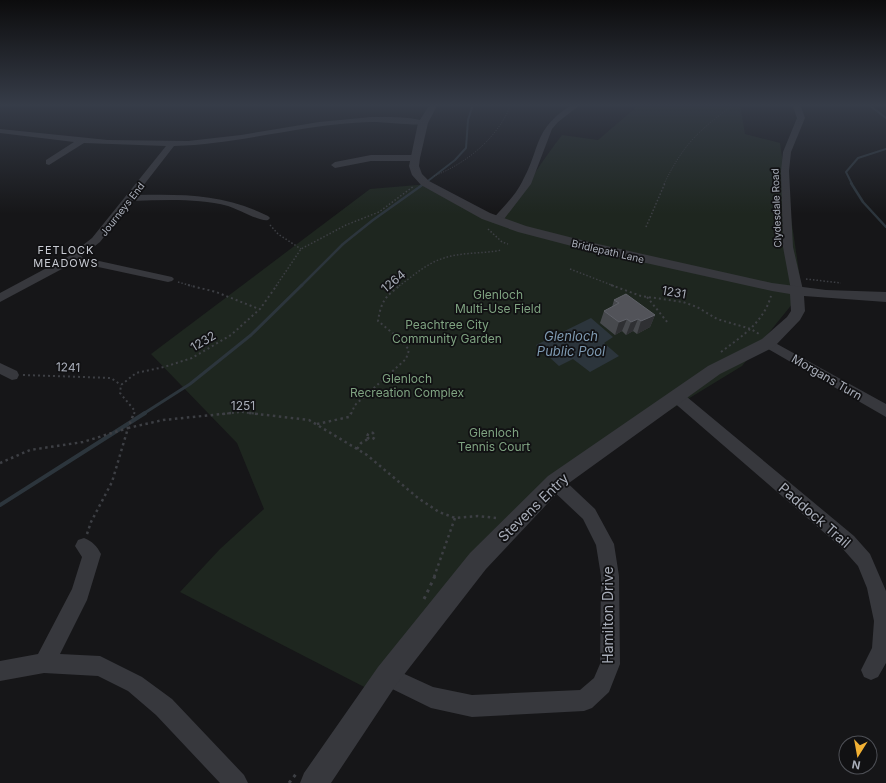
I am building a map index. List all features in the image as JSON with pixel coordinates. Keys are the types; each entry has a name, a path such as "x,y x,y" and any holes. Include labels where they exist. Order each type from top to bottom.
{"street":[{"path":"49,162 83,141"},
{"path":"93,141 171,145 219,141"},
{"path":"419,141 414,166 417,175 425,183"},
{"path":"497,221 528,179 542,141"},
{"name":"Clydesdale Road","path":"792,141 787,152 785,186 788,247 797,290"},
{"name":"Journeys End","path":"0,298 73,258 96,240 171,145"},
{"path":"336,166 371,158 415,158"},
{"name":"Bridlepath Lane","path":"425,183 497,221 594,248 734,280 826,294 886,297"},
{"path":"130,198 216,199 244,207 265,218"},
{"path":"73,258 168,279"},
{"name":"Stevens Entry","path":"314,783 387,676 478,561 554,482 714,370 769,342 793,320 798,311 797,290"},
{"name":"Morgans Turn","path":"769,342 886,411"},
{"name":"Paddock Trail","path":"676,396 848,542 864,560 876,588 884,621 882,650 871,670"},
{"name":"Hamilton Drive","path":"387,676 431,697 472,706 584,700 602,685 610,664 610,576 605,544 588,514 554,482"},
{"path":"44,663 80,593 92,554 84,546"},
{"path":"0,671 44,663 100,666 135,684 164,707 236,783"}],"path":[{"name":"1232","path":"121,385 136,373 164,367 192,358 231,335 260,309 301,249 346,225 380,212 405,191 425,183 464,161 484,141"},
{"path":"646,227 664,187 691,141"},
{"path":"265,218 278,234 301,249"},
{"name":"1264","path":"316,424 349,417 355,405 406,359 409,350 401,340 378,321 381,304 389,293 424,267 443,258 462,254 484,254 502,250"},
{"name":"1231","path":"570,269 623,290 647,297 683,302 697,307 718,319 751,329 769,342"},
{"path":"168,279 216,292 260,309"},
{"path":"647,297 668,323"},
{"name":"1241","path":"6,372 111,378 121,385"},
{"path":"84,546 89,524 108,491 122,454 128,428 135,411 120,393 121,385"},
{"name":"1251","path":"128,428 162,420 241,412 309,420 367,455 418,498 439,512 455,518"},
{"path":"0,464 9,457 27,450 85,442 128,428"},
{"path":"357,449 361,443 368,439"}],"green space":[{"name":"Glenloch Recreation Complex","path":"558,141 770,141 780,143 802,292 742,366 565,474 374,692 180,592 220,549 264,509 237,443 151,354 370,189 429,184 501,221 517,200"}],"water":[{"name":"Glenloch Public Pool","path":"591,318 613,337 604,343 619,356 590,372 573,359 559,366 536,345"}],"building":[{"path":"626,294 655,315 641,321 638,319 631,322 627,319 619,322 604,311 619,303 614,300"}],"waterway":[{"path":"424,184 455,160 466,148 467,141"},
{"path":"852,184 846,172 858,158 886,149"},
{"path":"302,285 343,244 373,220 425,183"},
{"path":"851,183 863,202 886,227"},
{"path":"143,414 190,384 251,335 302,285"},
{"path":"0,505 145,413"}],"district":[{"name":"FETLOCK MEADOWS","path":"66,256"}],"park label":[{"name":"Glenloch Multi-Use Field","path":"498,301"},
{"name":"Peachtree City Community Garden","path":"447,331"},
{"name":"Glenloch Tennis Court","path":"494,439"}]}
